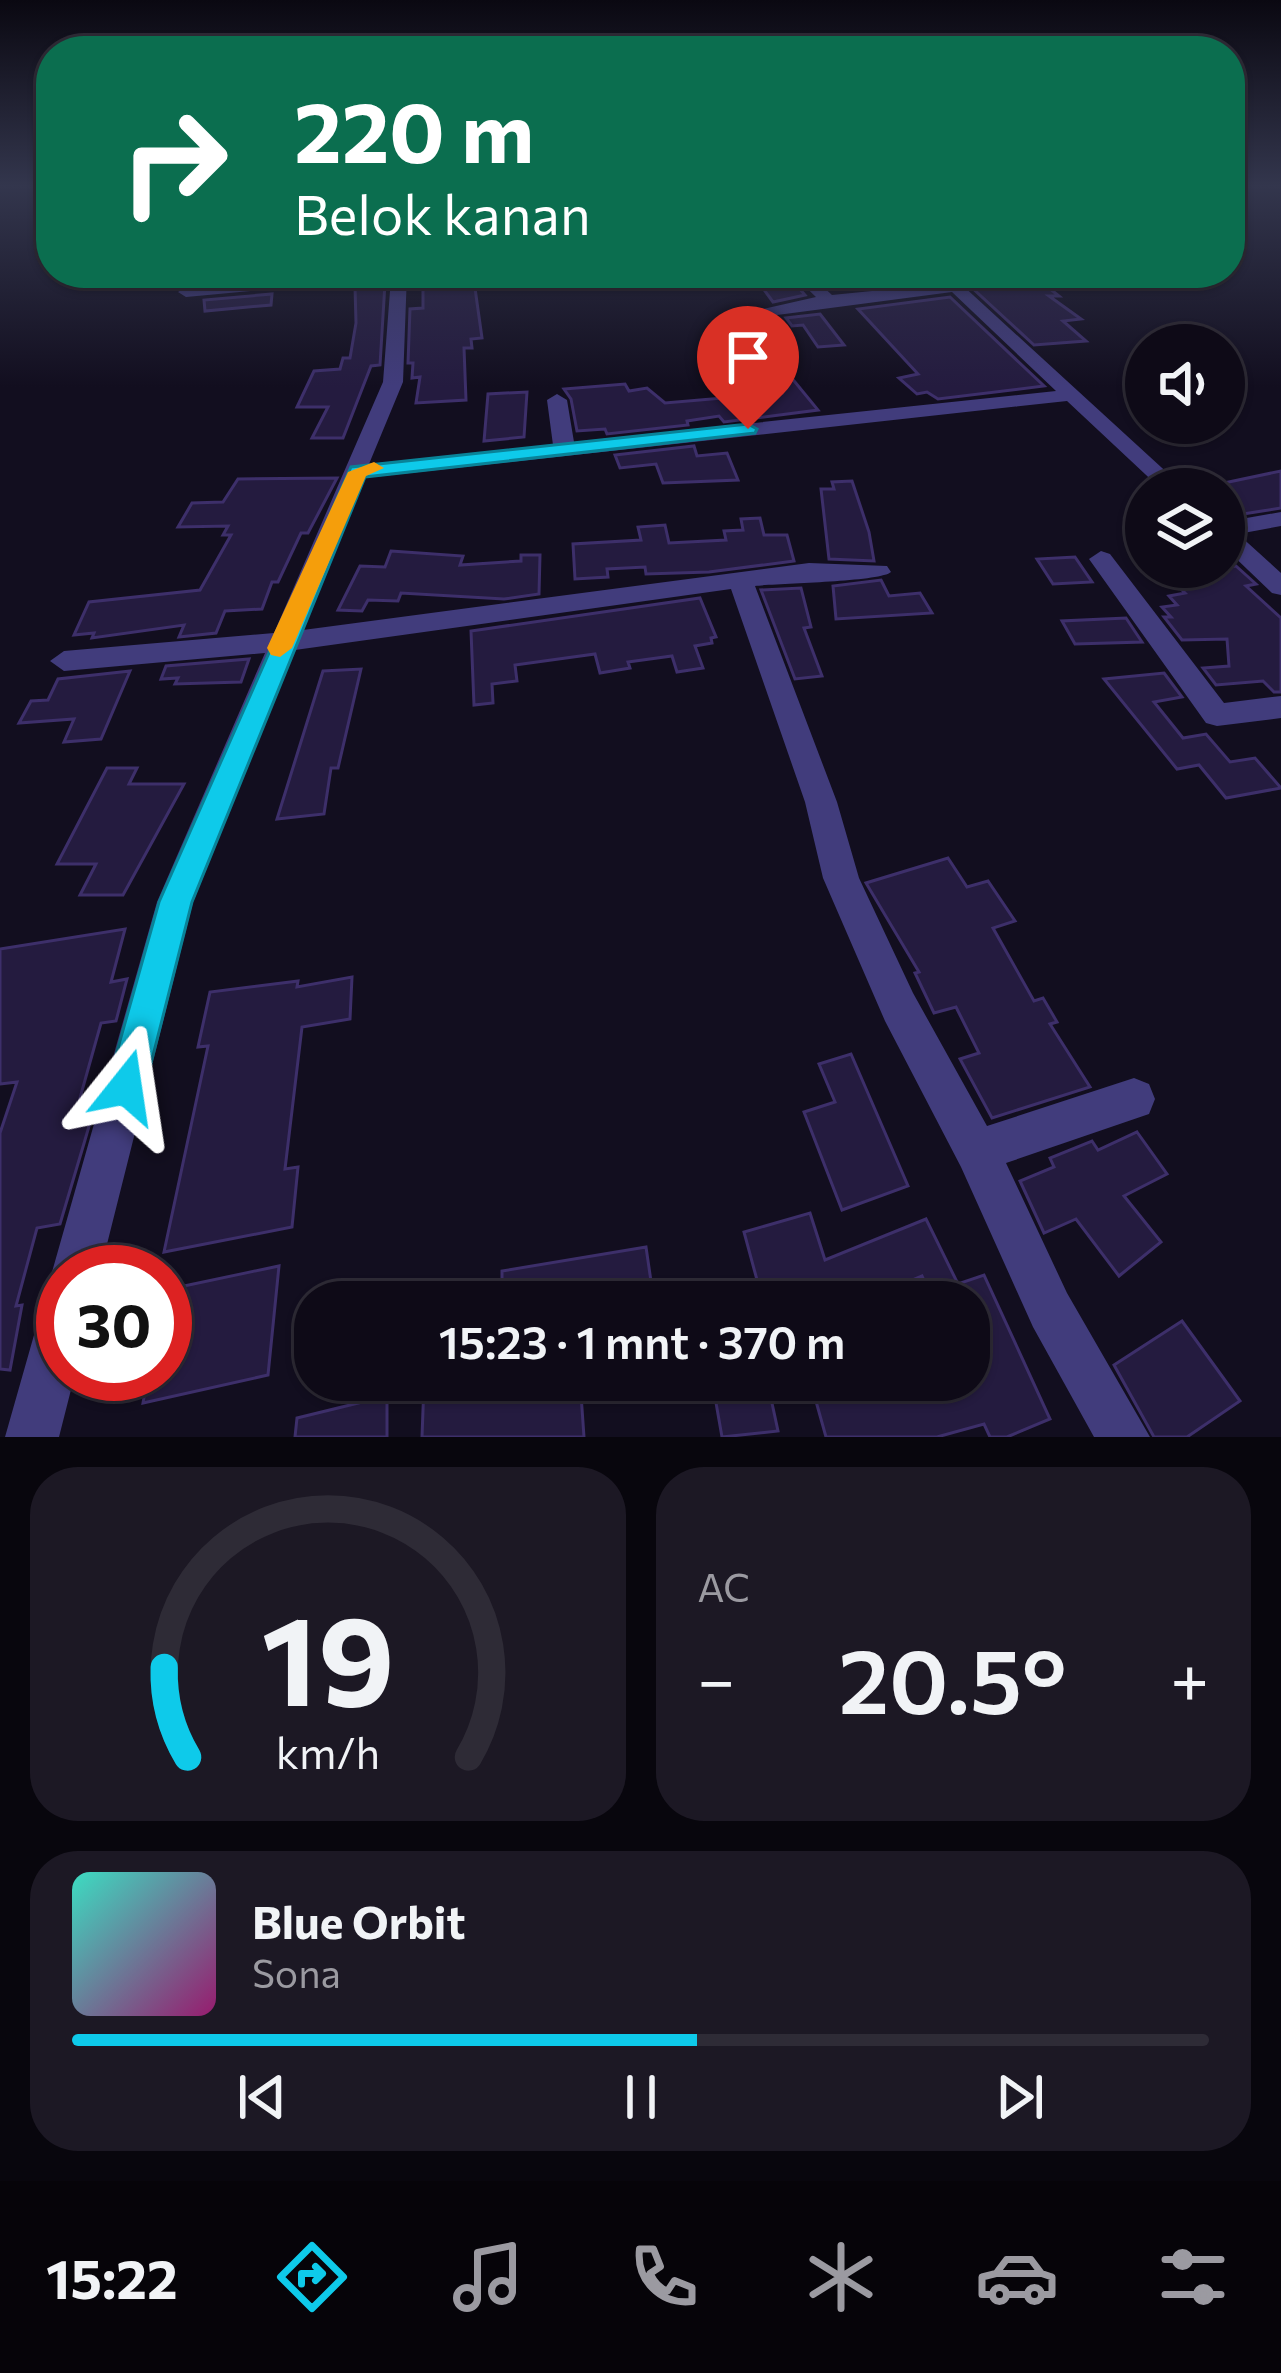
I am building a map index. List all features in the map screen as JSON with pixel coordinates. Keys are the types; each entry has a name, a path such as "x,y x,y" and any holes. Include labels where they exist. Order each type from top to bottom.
{"street":[{"path":"186,292 231,288"},
{"path":"83,1245 176,902 393,382 399,288"},
{"path":"815,288 828,300"},
{"path":"754,313 947,288"},
{"path":"958,288 1151,468"},
{"path":"358,472 1070,395"},
{"path":"557,400 564,449"},
{"path":"1245,527 1281,519"},
{"path":"1245,552 1281,587"},
{"path":"1100,559 1217,715 1281,706"},
{"path":"64,661 283,642 809,572 878,572"},
{"path":"740,580 820,802 842,878 899,1007 976,1151 1050,1310 1123,1437"},
{"path":"976,1151 1134,1099"},
{"path":"32,1437 42,1401"}],"building":[{"path":"355,288 385,288 380,365 371,366 343,438 312,438 328,407 297,407 314,371 340,369 343,358 350,358"},
{"path":"423,288 475,288 482,338 471,339 472,348 464,348 466,400 416,403 420,377 412,378 413,363 408,363 410,309 423,308"},
{"path":"763,288 799,288 805,295 773,302"},
{"path":"972,288 1049,288 1059,296 1049,296 1081,319 1063,321 1086,341 1034,345"},
{"path":"272,294 271,305 205,311 204,300"},
{"path":"950,297 1044,386 938,399 927,392 917,394 899,378 918,374 858,309"},
{"path":"820,314 844,345 818,347 803,325 792,326 786,318"},
{"path":"772,354 818,410 724,422 719,416 687,421 688,425 607,434 605,429 577,431 571,399 564,389 625,384 629,391 647,388 665,403 781,393 759,365"},
{"path":"527,392 524,437 484,441 488,394"},
{"path":"694,446 697,456 727,453 738,480 663,483 656,464 620,468 615,455"},
{"path":"1281,471 1281,508 1245,514 1245,479"},
{"path":"337,478 308,533 301,533 278,582 272,582 262,609 225,611 216,633 179,637 184,625 92,638 94,633 74,635 89,602 200,590 231,535 223,535 228,526 178,527 192,503 223,502 238,479"},
{"path":"852,481 874,561 829,559 821,489 834,489 832,482"},
{"path":"760,518 764,535 787,535 794,561 709,572 646,574 645,567 607,569 608,577 575,579 573,544 641,540 638,527 665,525 669,543 726,540 724,531 743,530 741,519"},
{"path":"391,551 463,556 460,565 540,555 539,594 504,599 401,593 398,601 368,600 362,611 338,610 360,566 385,567"},
{"path":"1075,557 1092,582 1053,584 1037,559"},
{"path":"1245,574 1256,584 1246,586 1281,618 1281,692 1274,692 1263,681 1216,685 1203,668 1229,666 1227,639 1182,640 1164,617 1171,617 1162,607 1177,605 1169,596 1185,593 1180,588 1245,588"},
{"path":"881,580 889,596 920,593 932,613 836,619 833,586"},
{"path":"801,588 811,627 804,628 822,676 795,679 761,590"},
{"path":"700,598 716,637 711,638 712,643 695,646 703,668 677,672 672,656 628,662 630,668 600,673 595,654 515,665 517,681 492,684 493,703 474,705 471,631"},
{"path":"1126,618 1142,642 1075,644 1062,621"},
{"path":"249,659 241,682 175,684 178,678 161,679 166,666"},
{"path":"361,669 338,768 331,768 324,814 277,819 323,671"},
{"path":"130,671 101,739 64,742 74,719 19,723 31,701 48,700 58,679"},
{"path":"1164,673 1182,697 1154,702 1183,738 1206,734 1230,762 1255,758 1281,788 1226,798 1199,765 1177,769 1104,679"},
{"path":"107,768 137,768 129,784 184,784 123,895 80,895 96,864 57,864"},
{"path":"948,858 967,887 988,881 1015,921 993,928 1034,1001 1043,998 1057,1022 1050,1024 1090,1087 992,1118 960,1059 979,1053 956,1007 934,1013 915,973 919,972 866,883"},
{"path":"125,929 111,982 127,979 116,1021 101,1023 80,1098 98,1095 60,1224 37,1228 16,1306 22,1305 10,1370 0,1369 0,1133 17,1082 0,1084 0,949"},
{"path":"352,977 350,1019 302,1027 285,1169 298,1167 292,1227 192,1247 165,1245 208,1046 198,1047 210,992 298,981 297,987"},
{"path":"851,1054 908,1186 842,1210 804,1112 835,1102 819,1064"},
{"path":"1137,1132 1167,1174 1124,1196 1161,1242 1119,1276 1076,1219 1044,1233 1020,1181 1054,1167 1050,1158 1092,1141 1098,1150"},
{"path":"810,1213 825,1260 926,1219 957,1281 924,1281 922,1276 910,1281 757,1281 744,1232"},
{"path":"646,1247 651,1281 502,1281 502,1271"},
{"path":"279,1266 268,1375 192,1392 192,1284"},
{"path":"990,1288 1050,1419 1007,1437 990,1437 984,1424 937,1437 826,1437 816,1401 990,1401"},
{"path":"1182,1321 1240,1401 1187,1437 1154,1437 1114,1365"},
{"path":"367,1401 387,1401 387,1437 295,1437 297,1418"},
{"path":"423,1401 581,1401 584,1437 422,1437"},
{"path":"716,1401 772,1401 778,1431 722,1437"}],"slow traffic":[{"path":"280,648 358,472 374,468"}],"route":[{"path":"126,1087 176,902 358,472 748,429"}]}
